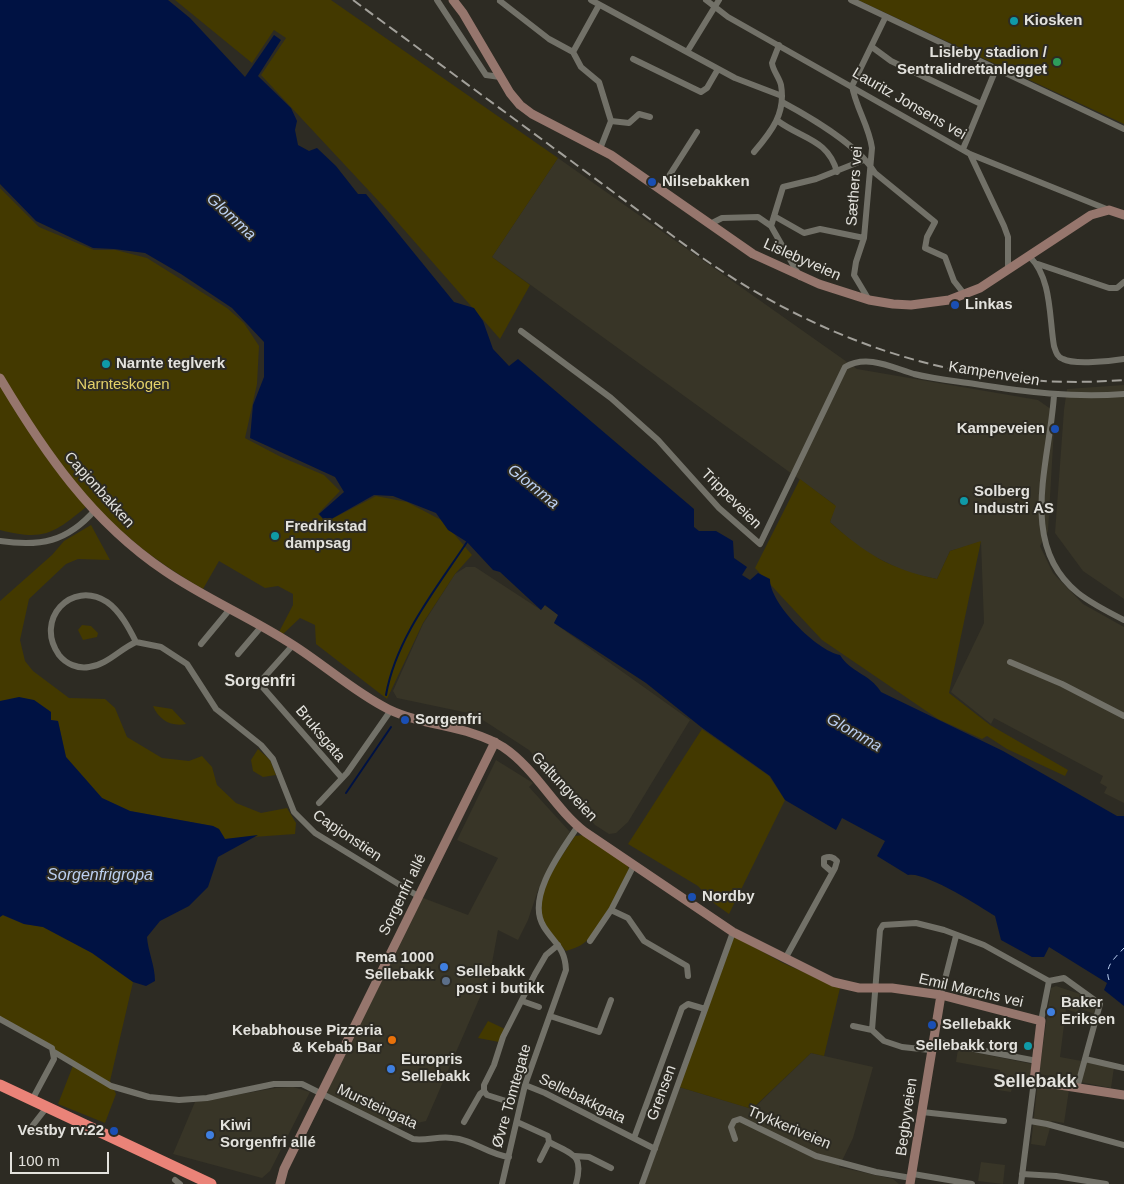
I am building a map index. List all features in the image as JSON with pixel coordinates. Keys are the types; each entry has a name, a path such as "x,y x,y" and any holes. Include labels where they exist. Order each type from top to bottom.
{"highway":[{"path":"0,1085 211,1184"}],"street":[{"name":"Lislebyveien","path":"437,0 486,75 500,77"},
{"name":"Lislebyveien","path":"453,0 463,13 515,99 532,114 600,149 753,254 801,278 869,300 911,305 940,302 965,295 980,288 1008,268 1030,257 1091,215 1109,210"},
{"path":"591,0 718,69 782,99 829,130 871,166 875,173 935,222 927,237 925,248 945,258 954,281 965,295"},
{"name":"Lauritz Jonsens vei","path":"706,0 714,7 779,45 970,154 1109,210"},
{"path":"687,52 719,0"},
{"path":"851,0 885,18 1124,129"},
{"path":"500,1 549,39 573,52 581,67 599,82 611,121 600,149"},
{"path":"573,52 599,5"},
{"path":"852,86 885,18"},
{"path":"754,152 778,121 782,99 780,80 772,63 779,45"},
{"path":"872,47 891,61 981,104"},
{"path":"633,59 701,92 707,88 718,69"},
{"path":"963,149 996,69"},
{"name":"Sæthers vei","path":"852,86 856,106 871,140 871,166 864,238 854,275 869,300"},
{"path":"611,121 629,123 637,114 650,117"},
{"path":"778,121 824,147 832,158 837,172"},
{"path":"660,190 698,132"},
{"path":"970,154 1008,237 1008,268"},
{"path":"771,226 783,187 837,172 864,160"},
{"path":"1109,210 1124,215"},
{"path":"774,216 804,233 820,229 864,238"},
{"path":"710,224 722,218 758,218 771,226 801,278"},
{"path":"1030,257 1038,264 1044,276 1054,346 1057,354 1064,360 1072,361 1124,359"},
{"path":"1038,264 1109,288 1117,288 1124,282"},
{"name":"Trippeveien","path":"521,331 611,398 632,416 658,440 719,508 760,544 845,367 863,360"},
{"name":"Kampenveien","path":"863,360 920,375 1054,396 1124,394"},
{"name":"Capjonbakken","path":"0,378 37,440 95,510 122,538 163,570 230,609"},
{"path":"1054,396 1042,500 1042,530 1048,552 1058,570 1077,592 1124,620"},
{"path":"0,541 34,544 54,540 72,531 95,510"},
{"path":"86,597 100,599 107,602 120,615 136,642 100,665 82,668 68,663 61,657 51,639 50,624 58,607 71,598 86,597"},
{"path":"202,644 230,609"},
{"name":"Galtungveien","path":"230,609 293,645 367,698 391,710 434,724 463,729 494,742 517,756 578,826 734,932 784,959 833,982 859,988 874,989"},
{"path":"238,654 261,627"},
{"name":"Capjonstien","path":"136,642 161,647 180,657 187,664 216,709 261,745 273,759 294,812 315,833 418,896"},
{"name":"Bruksgata","path":"293,645 259,683 342,778"},
{"path":"1010,662 1062,684 1124,716"},
{"name":"Bruksgata","path":"319,804 342,778 391,710"},
{"name":"Sorgenfri allé","path":"284,1169 494,742"},
{"name":"Øvre Tomtegate","path":"502,1184 525,1086 566,970 563,950 540,918 540,893 554,865 578,826"},
{"path":"590,941 611,910 634,865"},
{"path":"784,959 832,872"},
{"path":"611,910 628,918 644,942 687,966 688,976"},
{"path":"872,1030 880,930 883,925 916,923 944,930 984,945 1050,980 1064,978 1100,1004 1077,1088"},
{"name":"Grensen","path":"642,1184 734,932"},
{"name":"Begbyveien","path":"911,1179 940,995 956,936"},
{"path":"506,1101 490,1097 484,1091 484,1085 494,1065 503,1037 546,955 558,945"},
{"path":"1021,1184 1041,1021 1050,980"},
{"name":"Emil Mørchs vei","path":"874,989 892,988 940,995 1041,1021"},
{"path":"550,1016 599,1032 611,1000"},
{"path":"522,1001 538,1006"},
{"name":"Grensen","path":"634,1138 682,1008 688,1004 705,1009"},
{"name":"Mursteingata","path":"0,1019 52,1048 54,1052 112,1086 149,1097 180,1100 207,1098 274,1084 295,1083 308,1086 413,1139 425,1141 452,1138 478,1146 499,1156 508,1156"},
{"path":"853,1026 872,1030 884,1041 902,1047 931,1045 1037,1061"},
{"path":"32,1100 54,1059 54,1052"},
{"path":"1085,1060 1124,1068"},
{"path":"1034,1081 1124,1095"},
{"name":"Sellebakkgata","path":"525,1086 545,1093 655,1149"},
{"path":"464,1122 480,1094 484,1091"},
{"path":"34,1125 47,1107"},
{"path":"922,1112 1004,1121"},
{"name":"Trykkeriveien","path":"735,1139 731,1127 734,1121 740,1118 816,1156 911,1179 972,1184"},
{"path":"1030,1121 1124,1145"},
{"path":"516,1122 548,1136 549,1142 540,1160"},
{"path":"549,1142 575,1156 589,1157 611,1168"},
{"path":"575,1156 580,1168 576,1184"},
{"path":"272,1184 284,1169"},
{"path":"280,1184 284,1169"},
{"path":"1022,1174 1056,1176 1106,1184"}],"shaded area":[{"path":"558,158 857,369 1038,400 1055,412 1048,531 1040,546 1053,573 1083,604 1124,627 1124,803 1104,793 1107,787 1100,783 1103,776 994,718 991,724 951,692 984,623 981,542 950,551 937,579 908,573 861,550 830,522 835,505 492,257"},
{"path":"1124,385 1124,599 1083,571 1055,533 1067,389"},
{"path":"466,567 475,567 541,610 544,605 559,615 554,623 690,720 628,822 616,833 609,834 595,825 529,750 486,722 473,714 397,698 393,691 423,624 455,574"},
{"path":"496,760 533,783 529,787 570,832 538,890 528,920 518,940 498,930 490,974 426,1121 391,1129 321,1094 418,896 468,915 498,858 457,840"},
{"path":"1056,986 1083,995 1095,1009 1094,1014 1079,1008 1077,1013 1066,1009 1060,1057 1114,1067 1111,1088 1039,1074 1051,988"},
{"path":"958,1049 1032,1064 1029,1082 1014,1080 1011,1092 998,1090 1000,1070 956,1062"},
{"path":"811,1053 873,1067 853,1138 839,1167 893,1179 899,1184 645,1184 679,1087 753,1109"},
{"path":"1040,1086 1069,1090 1064,1123 1052,1121 1045,1146 1031,1144 1037,1089"},
{"path":"293,1087 310,1092 270,1171 262,1178 173,1154 195,1102 276,1088"},
{"path":"981,1162 1005,1165 1003,1184 978,1181"}],"green space":[{"path":"175,0 331,0 558,158 492,257 530,285 500,339 385,208 261,75 286,38 274,30 252,63"},
{"name":"Lisleby stadion / Sentralidrettanlegget","path":"858,0 1124,0 1124,124"},
{"name":"Narnteskogen","path":"0,188 39,227 94,250 116,250 147,258 227,308 244,323 259,346 257,384 245,438 281,457 324,475 340,491 318,514 326,522 376,496 407,502 443,521 472,555 455,574 423,623 387,699 316,644 315,625 300,618 283,634 279,632 293,605 293,594 278,586 265,588 219,561 203,589 144,550 91,503 50,532 29,535 0,530"},
{"path":"800,479 836,506 830,522 867,551 891,565 905,570 937,579 950,551 981,541 949,693 990,725 1068,770 1065,776 1007,749 987,736 982,739 938,719 822,640 755,568"},
{"path":"91,525 110,560 78,559 66,564 29,599 20,640 25,661 33,671 69,698 105,699 115,708 127,737 162,758 189,761 202,756 212,767 217,785 236,803 261,813 287,808 296,823 295,834 225,839 219,829 213,826 130,811 102,798 66,757 58,721 51,720 51,712 34,700 0,701 0,601 52,555 64,541"},
{"path":"82,625 91,626 98,633 97,637 83,640 78,630"},
{"path":"153,706 172,709 186,724 175,724 162,719"},
{"path":"702,729 769,776 785,800 729,914 715,904 698,886 628,844"},
{"path":"258,749 270,760 276,775 263,777 253,771 251,760"},
{"path":"583,835 628,865 629,870 597,929 580,946 566,951 550,932 543,920 542,898 550,876 563,854 575,836"},
{"path":"2,915 24,924 43,927 92,953 133,982 110,1081 116,1094 105,1123 58,1104 74,1063 0,1019 0,917"},
{"path":"734,936 783,963 840,988 824,1056 811,1053 752,1109 679,1087"},
{"path":"488,1021 505,1029 499,1042 478,1038"}],"water":[{"name":"Glomma","path":"0,0 168,0 190,18 245,77 274,35 281,40 258,76 291,108 297,121 295,130 298,145 309,151 317,148 336,166 358,194 366,194 454,302 474,308 483,321 493,349 509,366 518,359 694,509 694,527 699,531 716,531 733,541 734,558 747,567 742,575 750,580 758,573 770,579 777,600 807,636 830,652 840,655 844,661 871,681 881,692 1003,751 1117,816 1124,816 1124,1006 1104,990 1107,983 1049,947 1044,957 1032,957 1001,940 995,916 939,884 927,878 908,875 877,856 885,841 842,818 836,830 785,800 770,776 701,727 646,683 554,623 558,615 545,605 541,610 500,572 493,570 467,542 448,530 436,513 393,496 374,495 326,522 319,514 344,492 335,477 250,438 253,405 264,377 264,342 232,308 145,253 93,248 36,221 0,184"},
{"name":"Sorgenfrigropa","path":"19,697 34,700 51,712 51,720 58,721 66,757 102,798 130,811 213,826 219,829 225,839 258,835 218,857 208,887 189,906 160,921 147,937 155,981 146,986 133,982 92,953 43,927 24,924 3,915 0,917 0,701"}],"waterway":[{"path":"386,695 391,674 408,634 430,596 467,542"},
{"path":"346,793 391,727"}],"ferry route":[{"path":"1109,980 1109,966 1124,948"}],"railway":[{"path":"353,0 704,259 752,290 801,316 852,339 904,357 957,370 1011,378 1067,382 1124,380"}],"place":[{"name":"Kiosken","path":"1014,21"},
{"name":"Lisleby stadion / Sentralidrettanlegget","path":"1057,62"},
{"name":"Nilsebakken","path":"652,182"},
{"name":"Linkas","path":"955,305"},
{"name":"Narnte teglverk","path":"106,364"},
{"name":"Kampeveien","path":"1055,429"},
{"name":"Solberg Industri AS","path":"964,501"},
{"name":"Fredrikstad dampsag","path":"275,536"},
{"name":"Sorgenfri","path":"405,720"},
{"name":"Nordby","path":"692,897"},
{"name":"Rema 1000 Sellebakk","path":"444,967"},
{"name":"Sellebakk post i butikk","path":"446,981"},
{"name":"Baker Eriksen","path":"1051,1012"},
{"name":"Sellebakk","path":"932,1025"},
{"name":"Kebabhouse Pizzeria & Kebab Bar","path":"392,1040"},
{"name":"Sellebakk torg","path":"1028,1046"},
{"name":"Europris Sellebakk","path":"391,1069"},
{"name":"Vestby rv.22","path":"114,1131"},
{"name":"Kiwi Sorgenfri allé","path":"210,1135"}],"district":[{"name":"Sorgenfri","path":"260,682"},
{"name":"Sellebakk","path":"1035,1082"}]}
